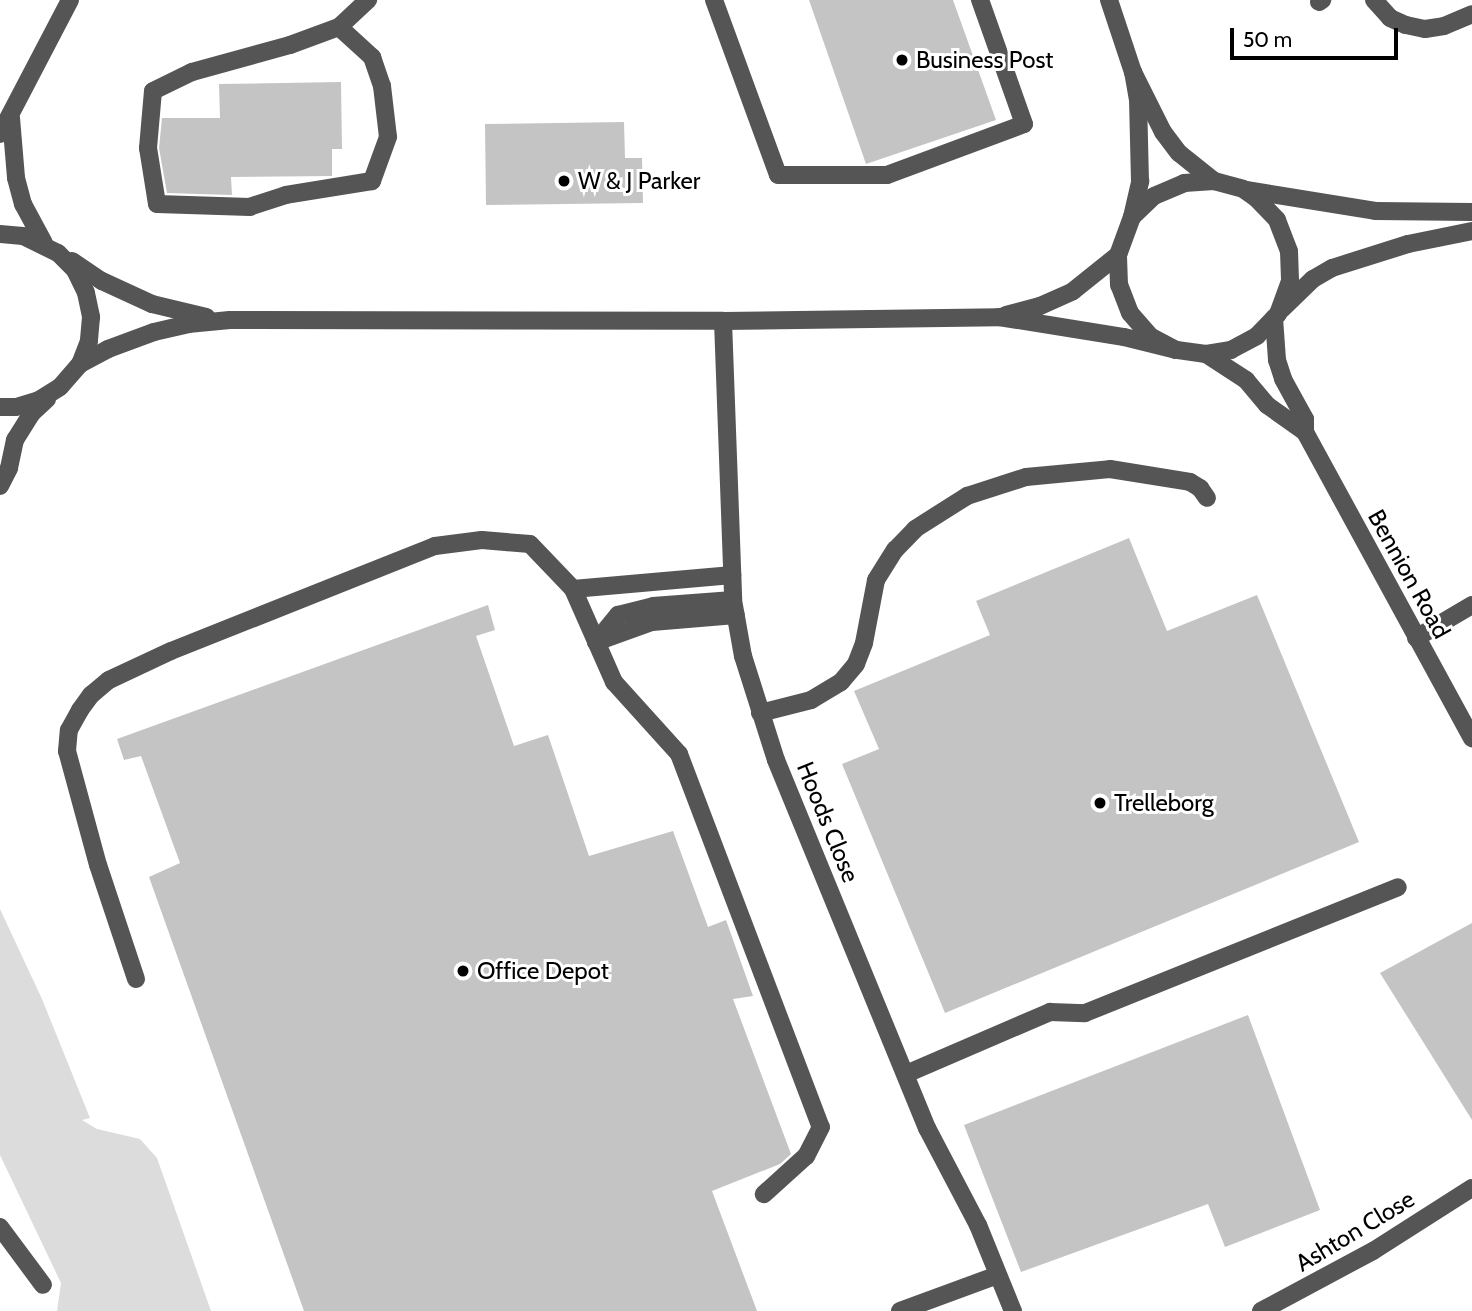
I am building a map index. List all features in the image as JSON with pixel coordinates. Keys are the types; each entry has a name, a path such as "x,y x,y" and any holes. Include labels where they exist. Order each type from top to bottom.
{"street":[{"path":"0,134 11,118 70,0"},
{"path":"339,27 372,57 382,86 388,137 372,181 286,195 250,208 157,204 148,148 153,91 192,72 290,45 339,27 368,0"},
{"path":"714,0 778,175 887,175 1024,124 980,0"},
{"path":"1109,0 1133,72 1153,114 1179,153 1214,181"},
{"path":"1374,0 1390,18 1425,29 1444,26 1472,14"},
{"path":"1133,72 1138,100 1140,181 1132,217 1118,255 1119,285 1130,313 1150,336 1176,350"},
{"path":"0,486 9,468 15,440 32,414 80,364 89,341 91,317 86,293 75,271 51,248 23,204 12,148 11,118"},
{"path":"1132,217 1154,196 1164,191 1184,183 1214,181 1243,189 1375,211 1472,212"},
{"path":"1243,189 1256,198 1277,220 1289,251 1290,281 1276,316"},
{"path":"80,364 133,338 188,324 230,320 723,321 999,317 1124,337 1176,350 1206,354 1231,350 1257,336 1313,279 1332,268 1408,244 1472,231"},
{"path":"0,234 23,236 51,248 102,281 152,304 193,316 230,320"},
{"path":"999,317 1040,306 1073,291 1118,255"},
{"name":"Bennion Road","path":"1276,316 1278,360 1283,379 1305,418 1305,432"},
{"name":"Hoods Close","path":"723,321 732,575 734,608 743,656 776,760 927,1128 978,1225 1013,1311"},
{"name":"Bennion Road","path":"1206,354 1246,380 1267,405 1305,432 1472,738"},
{"path":"0,407 16,407 39,400 60,387"},
{"path":"760,713 811,700 841,682 856,664 864,643 876,580 895,550 915,529 967,496 1026,477 1110,469 1190,482 1200,488 1207,498"},
{"path":"136,979 98,865 66,751 69,730 91,695 108,680 171,652 435,546 482,540 530,544 573,589 614,682 679,754 821,1127 806,1156 764,1194"},
{"path":"573,589 732,575"},
{"path":"1416,638 1472,605"},
{"path":"596,642 652,622 734,608"},
{"path":"906,1074 1049,1012 1086,1013 1398,887"},
{"name":"Ashton Close","path":"1261,1311 1373,1251 1472,1188"},
{"path":"0,1227 43,1285"},
{"path":"900,1311 998,1275"}],"shaded area":[{"path":"0,909 42,999 90,1118 82,1120 97,1129 140,1139 157,1158 211,1311 57,1311 61,1283 0,1155"}],"building":[{"name":"Business Post","path":"809,0 953,0 996,120 866,164"},
{"path":"341,82 342,149 332,149 332,176 231,177 232,195 167,193 159,148 162,118 220,118 219,84"},
{"name":"W & J Parker","path":"624,122 625,158 642,158 643,203 486,205 485,124"},
{"name":"Trelleborg","path":"1129,538 1167,631 1257,595 1359,842 945,1013 842,764 879,749 854,691 990,635 976,601"},
{"name":"Office Depot","path":"488,605 495,630 476,636 514,746 548,735 589,856 673,831 708,927 726,920 753,996 733,999 791,1154 780,1164 712,1191 757,1311 304,1311 149,877 180,863 141,756 124,760 117,739"},
{"path":"1472,923 1472,1120 1380,973"},
{"path":"1248,1015 1320,1210 1225,1247 1208,1204 1021,1272 964,1125"}],"place":[{"name":"Business Post","path":"902,60"},
{"name":"W & J Parker","path":"564,181"},
{"name":"Trelleborg","path":"1100,803"},
{"name":"Office Depot","path":"463,971"}]}
